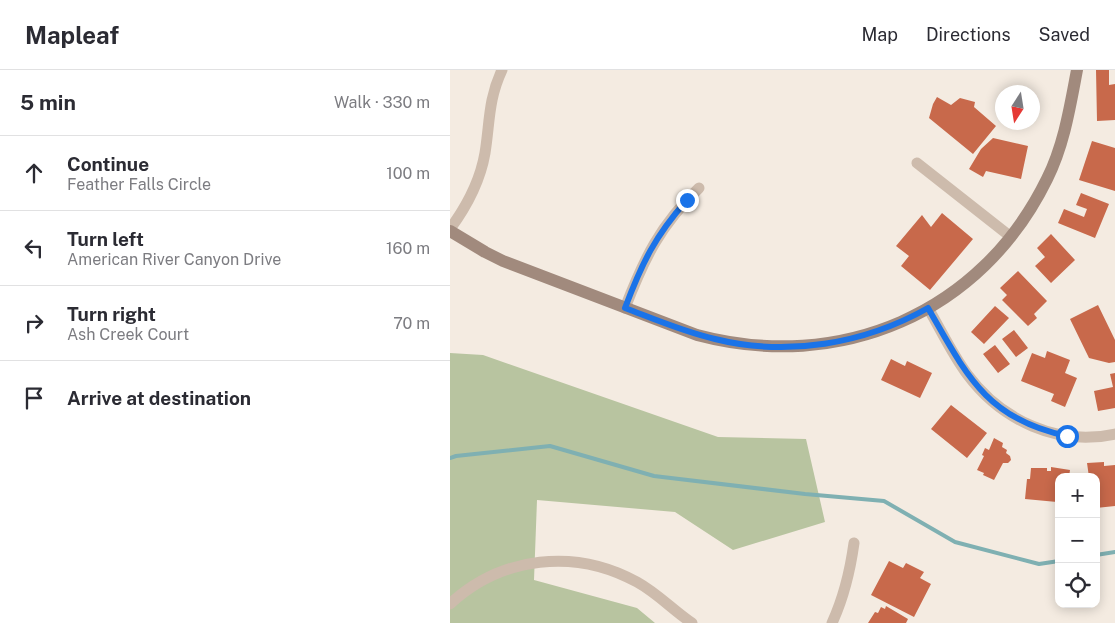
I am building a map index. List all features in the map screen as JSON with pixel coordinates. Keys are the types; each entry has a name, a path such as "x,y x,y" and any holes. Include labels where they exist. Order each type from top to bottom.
{"street":[{"path":"502,70 489,113 481,172 474,191 450,230 503,261 697,335 747,345 777,347 808,346 858,337 888,328 928,308 971,278 1011,237 1038,196 1056,156 1068,120 1077,70"},
{"path":"917,162 1011,237"},
{"path":"625,308 650,248 671,218 699,188"},
{"path":"928,308 966,373 993,403 1010,415 1028,425 1047,432 1067,436 1087,437 1115,434"},
{"path":"832,623 850,574 854,543"},
{"path":"450,604 481,581 516,566 554,561 578,562 597,565 620,573 639,583 692,623"}],"green space":[{"path":"450,353 483,355 718,437 806,439 825,522 733,550 675,512 537,500 534,580 637,608 655,623 450,623"}],"building":[{"path":"1096,70 1109,70 1109,85 1115,84 1115,120 1097,121"},
{"path":"937,97 951,105 960,98 975,102 974,107 995,127 973,154 929,118"},
{"path":"993,138 1028,146 1021,179 986,171 983,177 969,169 981,149"},
{"path":"1092,141 1115,148 1115,191 1079,180"},
{"path":"1081,193 1109,204 1095,238 1058,223 1064,209 1084,217 1087,209 1076,205"},
{"path":"942,213 973,239 930,290 901,266 909,256 896,246 922,215 931,227"},
{"path":"1051,234 1075,260 1051,283 1035,266 1045,257 1037,248"},
{"path":"1018,271 1047,301 1034,314 1037,318 1028,326 1002,300 1007,295 1000,288"},
{"path":"1098,305 1115,340 1115,362 1109,363 1089,358 1070,319"},
{"path":"995,306 1009,318 984,344 971,332"},
{"path":"1014,330 1028,348 1016,357 1002,339"},
{"path":"995,345 1010,364 998,373 983,354"},
{"path":"1047,351 1070,360 1065,373 1077,378 1065,407 1051,401 1054,394 1021,381 1032,353 1045,358"},
{"path":"891,359 905,366 907,361 932,373 920,398 881,380"},
{"path":"1115,373 1115,408 1098,411 1094,391 1113,387 1110,374"},
{"path":"951,405 987,433 967,458 931,429"},
{"path":"994,438 1003,443 1002,447 1007,450 1006,453 1010,456 1011,460 1008,463 1003,463 994,480 977,470 984,456 982,455 985,448 989,450"},
{"path":"1104,462 1104,466 1115,465 1115,506 1100,508 1100,473 1088,473 1087,463"},
{"path":"1051,467 1070,470 1070,473 1055,473 1055,502 1025,499 1027,479 1030,479 1031,468 1047,468 1047,471 1051,471"},
{"path":"889,561 903,568 906,563 924,572 920,578 931,584 914,617 871,595"},
{"path":"886,606 908,619 906,623 868,623 875,612 878,613 881,607 885,609"}],"waterway":[{"path":"450,458 550,446 654,476 805,494 884,501 955,542 1039,564 1055,562"},
{"path":"1100,554 1115,552"}],"route":[{"path":"687,200 671,218 650,248 625,308 697,335 716,340 777,347 808,346 858,337 888,328 928,308 966,373 978,389 993,403 1028,425 1047,432 1067,436"}]}
